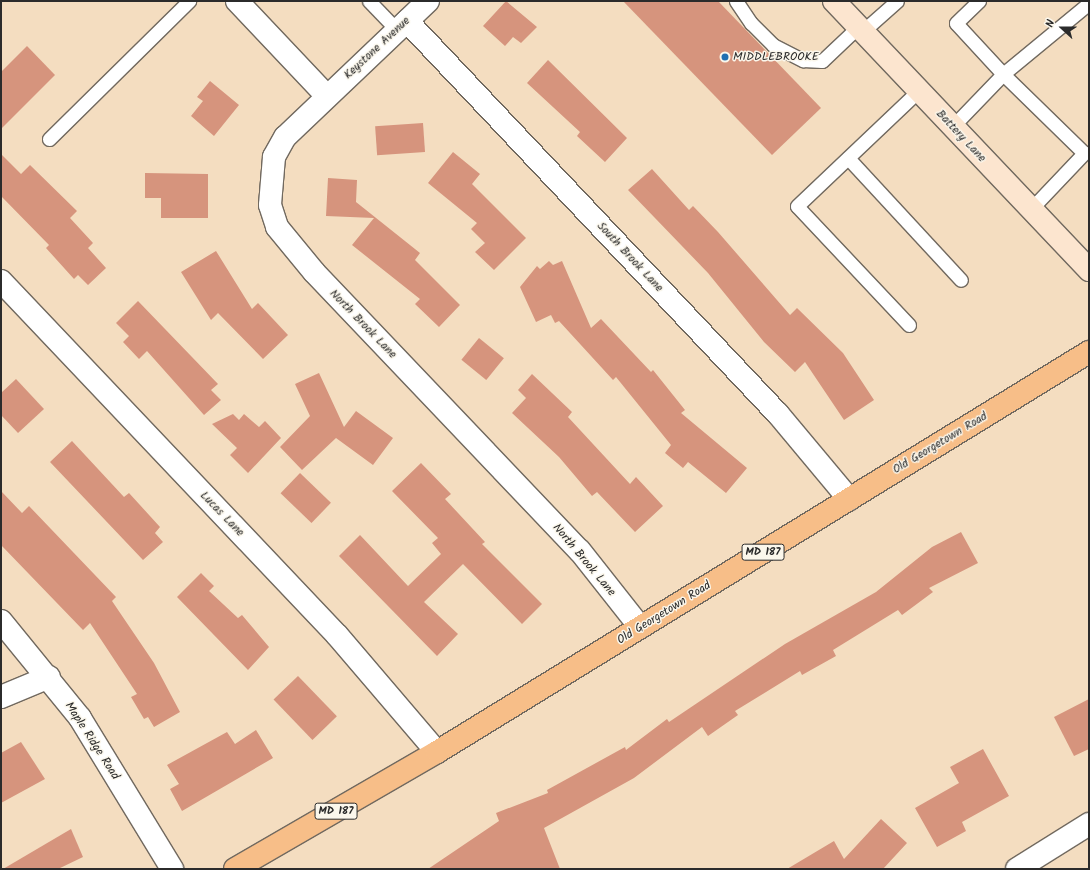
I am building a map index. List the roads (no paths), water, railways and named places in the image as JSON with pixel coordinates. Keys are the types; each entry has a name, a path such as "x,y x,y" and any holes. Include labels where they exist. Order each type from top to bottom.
{"main road":[{"name":"Old Georgetown Road","path":"235,869 437,752 1089,352"}],"street":[{"path":"237,1 326,95"},
{"name":"Keystone Avenue","path":"326,95 428,1"},
{"name":"Battery Lane","path":"834,1 1030,210 1089,270"},
{"name":"South Brook Lane","path":"402,25 778,414 849,499"},
{"name":"North Brook Lane","path":"326,95 284,137 274,157 270,205 277,227 314,272 580,551 640,627"},
{"name":"Lucas Lane","path":"1,281 337,635 437,752"},
{"name":"Maple Ridge Road","path":"1,621 49,677 80,718 172,869"},
{"path":"1,697 49,677"},
{"path":"1017,869 1089,824"}],"lane":[{"path":"49,139 189,1"},
{"path":"369,1 402,25"},
{"path":"736,1 751,23 773,45 803,60 822,61 860,29 897,1"},
{"path":"979,1 956,23 1003,74 1084,154 1030,210"},
{"path":"952,127 1003,74 1089,3"},
{"path":"909,325 797,206 918,91"},
{"path":"848,158 961,280"}],"place":[{"name":"MIDDLEBROOKE","path":"725,57"}]}
